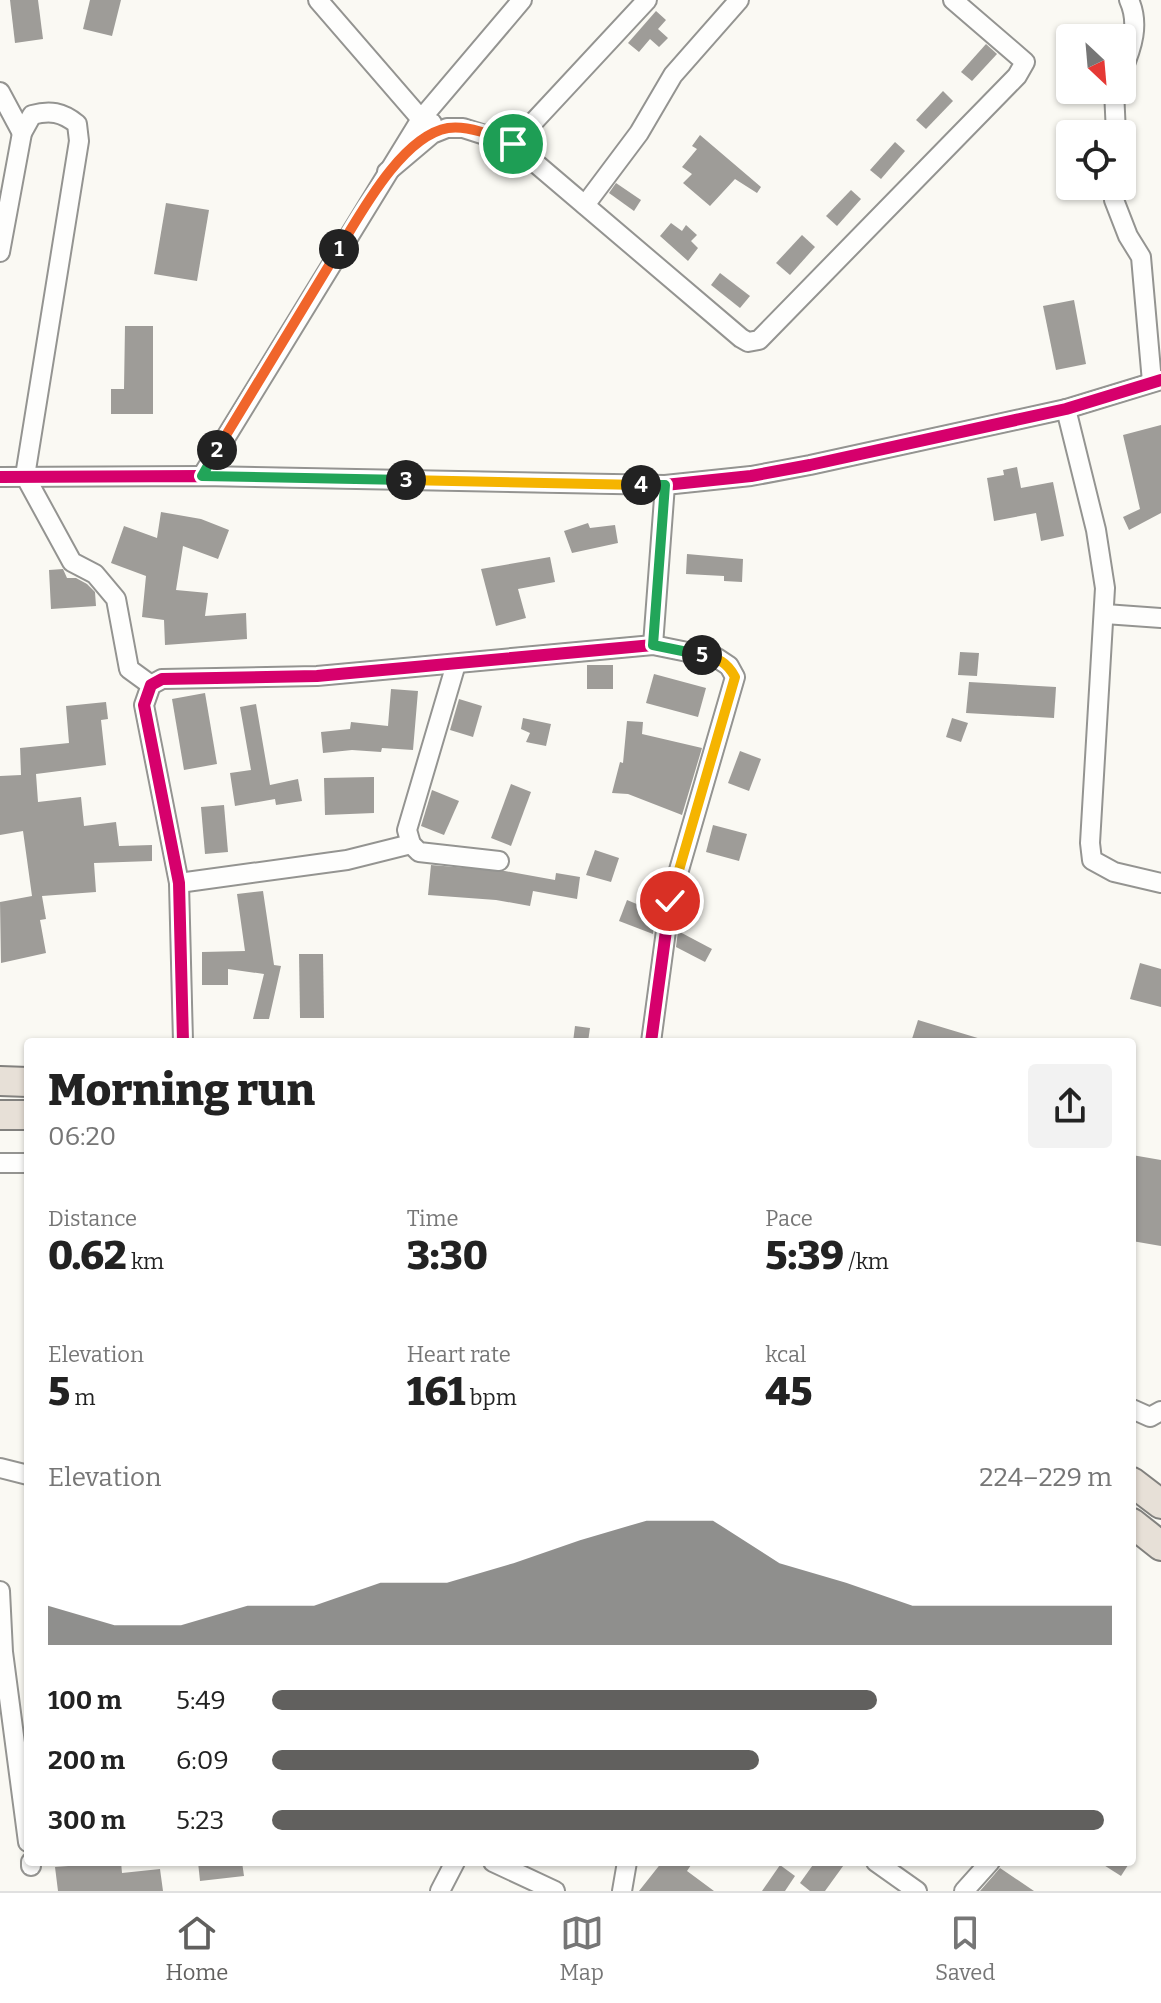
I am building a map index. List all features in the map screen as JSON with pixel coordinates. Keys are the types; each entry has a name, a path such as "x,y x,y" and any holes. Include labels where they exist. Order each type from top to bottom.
{"highway":[{"path":"0,1081 24,1082"},
{"path":"0,1115 24,1115"},
{"path":"1136,1485 1161,1504"},
{"path":"1136,1526 1161,1546"}],"street":[{"path":"318,0 421,119 513,144 748,342 759,340 1006,87 1025,62 953,0"},
{"path":"202,476 421,119 522,0"},
{"path":"513,144 647,0"},
{"path":"585,205 639,133 673,75 739,0"},
{"path":"1129,0 1136,15 1135,24"},
{"path":"0,92 22,133"},
{"path":"0,252 22,133 32,115 46,111 66,115 77,124 79,141 25,476 72,562 95,574 116,599 129,669 151,685"},
{"path":"387,172 432,134 447,128"},
{"path":"0,477 202,476 665,485 751,476 1066,409 1156,381 1141,257 1128,236 1114,200"},
{"path":"1066,409 1096,530 1105,614 1090,843 1092,860 1114,872 1161,883"},
{"path":"653,645 665,485"},
{"path":"1105,614 1161,618"},
{"path":"183,1038 179,883 144,705 151,685 162,679 317,676 653,645 717,658 729,666 735,677 670,901 652,1038"},
{"path":"456,664 407,830 411,844 419,852 499,861"},
{"path":"179,883 333,862 411,844"},
{"path":"0,1163 24,1163"},
{"path":"1136,1411 1150,1417 1161,1411"},
{"path":"0,1468 24,1474"},
{"path":"0,1591 3,1652 24,1812"},
{"path":"440,1891 453,1866"},
{"path":"502,1866 555,1891"},
{"path":"622,1891 626,1866"},
{"path":"882,1866 917,1891"},
{"path":"964,1891 986,1866"}],"building":[{"path":"10,0 38,0 43,39 15,43"},
{"path":"90,0 121,0 112,36 83,29"},
{"path":"656,11 666,20 658,29 668,38 659,47 650,39 639,52 628,43"},
{"path":"986,44 997,54 972,81 961,72"},
{"path":"943,91 953,101 926,129 916,120"},
{"path":"700,135 761,187 757,193 735,179 710,206 683,183 692,174 682,167 697,149 692,146"},
{"path":"895,142 905,151 881,179 870,170"},
{"path":"616,183 641,200 634,211 609,193"},
{"path":"851,190 861,199 837,226 826,216"},
{"path":"166,203 209,210 197,281 154,274"},
{"path":"671,223 682,231 686,225 697,235 691,241 698,248 688,261 660,236"},
{"path":"802,235 815,247 790,275 776,263"},
{"path":"720,273 750,296 740,308 711,285"},
{"path":"1074,300 1086,364 1056,370 1043,306"},
{"path":"125,326 153,326 153,414 111,414 111,389 124,389"},
{"path":"1161,425 1161,513 1129,530 1123,517 1140,509 1123,435"},
{"path":"1017,467 1021,488 1053,482 1064,536 1041,541 1036,513 994,521 987,478 1004,475 1003,470"},
{"path":"161,512 201,519 229,530 218,559 183,546 176,590 208,593 205,616 246,613 247,639 165,645 164,620 142,617 146,576 111,563 124,526 157,538"},
{"path":"588,523 590,528 615,525 618,543 572,553 564,531"},
{"path":"687,554 743,559 742,582 724,581 724,576 686,574"},
{"path":"550,557 555,582 518,589 526,618 496,626 481,569"},
{"path":"63,569 67,578 76,578 95,592 96,606 51,609 49,570"},
{"path":"960,652 979,653 977,676 958,675"},
{"path":"587,665 613,665 613,689 587,689"},
{"path":"654,674 706,688 698,717 646,703"},
{"path":"969,682 1056,687 1054,718 966,713"},
{"path":"391,689 418,691 413,750 382,748 381,752 352,750 323,753 321,732 350,729 351,722 388,726"},
{"path":"205,693 217,764 184,770 172,699"},
{"path":"459,699 482,706 473,737 450,730"},
{"path":"106,702 108,719 101,720 106,765 36,774 38,802 81,797 84,826 116,822 119,846 152,845 152,861 94,863 96,892 42,896 46,919 40,920 46,953 1,963 0,902 32,896 23,831 0,835 0,776 21,775 20,748 69,743 66,706"},
{"path":"256,704 270,785 298,779 302,801 276,805 275,799 235,806 230,773 251,770 240,707"},
{"path":"523,718 551,724 546,746 526,742 530,733 521,729"},
{"path":"952,718 968,723 961,742 946,737"},
{"path":"627,721 643,722 642,734 702,748 682,815 628,794 612,793 620,762 623,763"},
{"path":"740,751 761,759 749,791 728,783"},
{"path":"374,777 374,813 325,815 324,778"},
{"path":"511,784 531,792 511,846 491,838"},
{"path":"432,790 459,801 444,835 421,826"},
{"path":"224,805 228,852 205,854 201,807"},
{"path":"713,825 747,834 739,861 706,852"},
{"path":"595,850 619,858 611,882 586,875"},
{"path":"431,865 505,871 555,880 556,873 580,877 577,899 533,891 530,906 428,895"},
{"path":"263,891 274,965 281,966 269,1019 253,1019 264,974 228,969 228,985 202,985 202,952 245,951 237,894"},
{"path":"627,900 656,912 653,934 619,921"},
{"path":"678,931 712,949 705,962 676,947"},
{"path":"299,954 323,954 324,1018 300,1018"},
{"path":"1140,963 1161,969 1161,1007 1130,999"},
{"path":"918,1020 978,1038 912,1038"},
{"path":"575,1026 590,1028 589,1038 574,1038"},
{"path":"1136,1156 1161,1160 1161,1246 1136,1242"},
{"path":"121,1866 122,1873 160,1869 163,1891 58,1891 55,1867"},
{"path":"198,1866 243,1866 244,1876 200,1881"},
{"path":"659,1866 690,1866 687,1871 714,1891 639,1891"},
{"path":"779,1866 795,1876 785,1891 762,1891"},
{"path":"812,1866 843,1866 825,1891 810,1891 800,1883"},
{"path":"1105,1866 1127,1866 1121,1876"},
{"path":"1000,1868 1034,1891 980,1891"}],"cycle path":[{"path":"0,477 202,476 665,485 751,476 810,465 1066,409 1161,380"},
{"path":"183,1038 179,883 144,705 151,685 162,679 317,676 653,645 717,658 729,666 735,677 670,901 652,1038"}],"route":[{"path":"513,144 463,128 447,128 432,134 387,172 202,476 665,485 653,645 717,658 729,666 735,677 670,901"}]}
